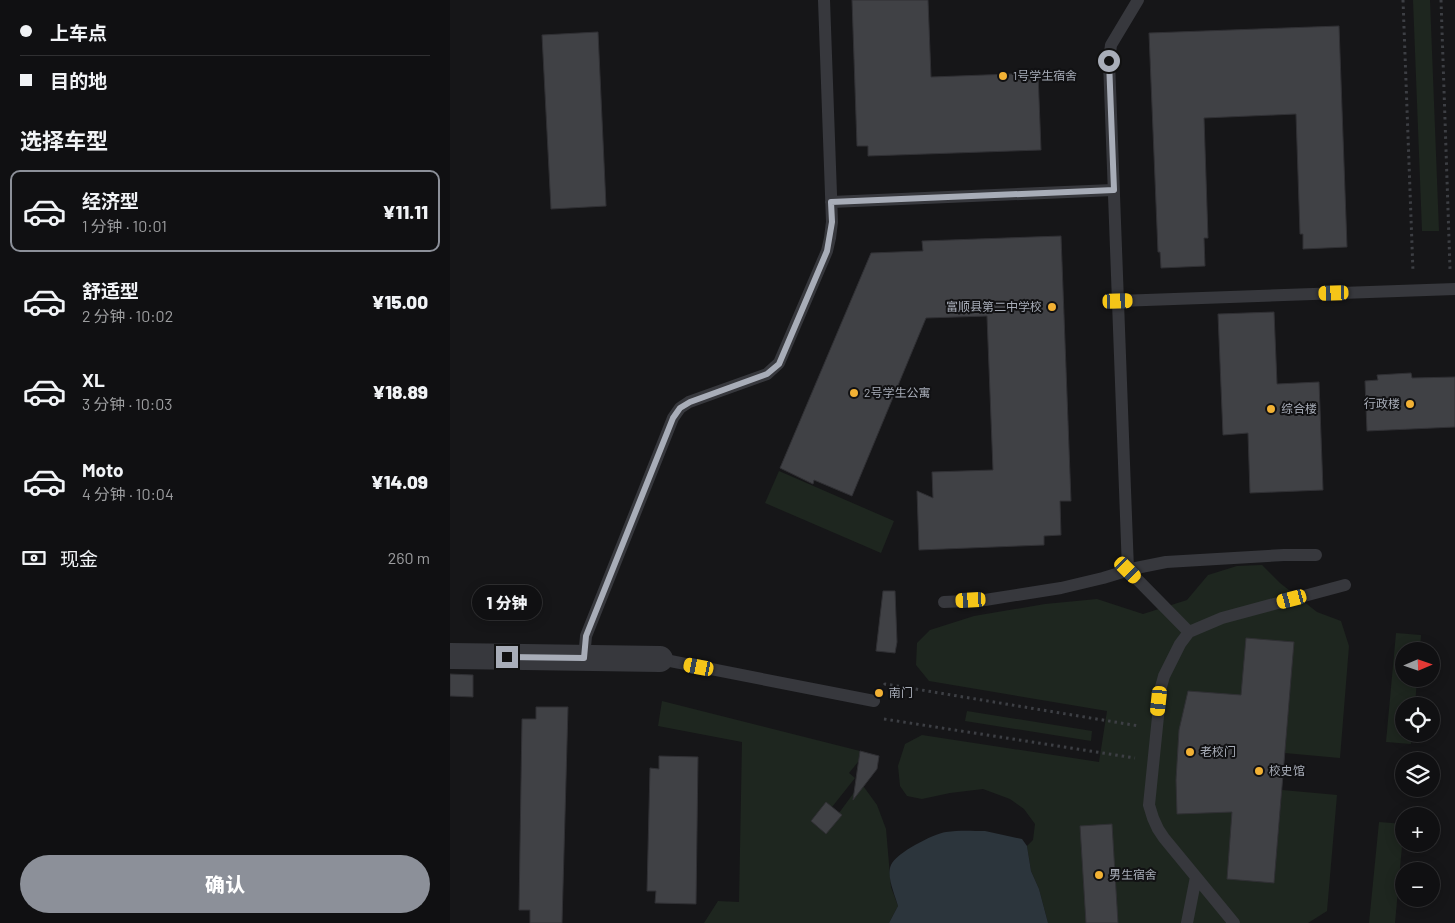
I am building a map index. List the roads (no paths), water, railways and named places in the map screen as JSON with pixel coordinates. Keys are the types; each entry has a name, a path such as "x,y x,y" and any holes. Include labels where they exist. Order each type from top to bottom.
{"street":[{"path":"450,656 660,659"}],"lane":[{"path":"584,658 586,636 673,418 680,408 690,402 767,374 779,364 827,251 832,222 824,0"},
{"path":"1138,0 1110,45 1109,61 1128,570 1189,632"},
{"path":"831,202 1114,190"},
{"path":"1118,301 1453,289"},
{"path":"944,602 984,600 1023,594 1086,582 1166,562 1316,555"},
{"path":"1234,923 1158,829 1149,805 1161,687 1164,676 1180,644 1189,632 1222,618 1345,585"},
{"path":"660,659 874,701"},
{"path":"1187,923 1196,877"}],"place":[{"name":"1号学生宿舍","path":"1003,76"},
{"name":"富顺县第二中学校","path":"1052,307"},
{"name":"2号学生公寓","path":"854,393"},
{"name":"行政楼","path":"1410,404"},
{"name":"综合楼","path":"1271,409"},
{"name":"南门","path":"879,693"},
{"name":"老校门","path":"1190,752"},
{"name":"校史馆","path":"1259,771"},
{"name":"男生宿舍","path":"1099,875"}]}
